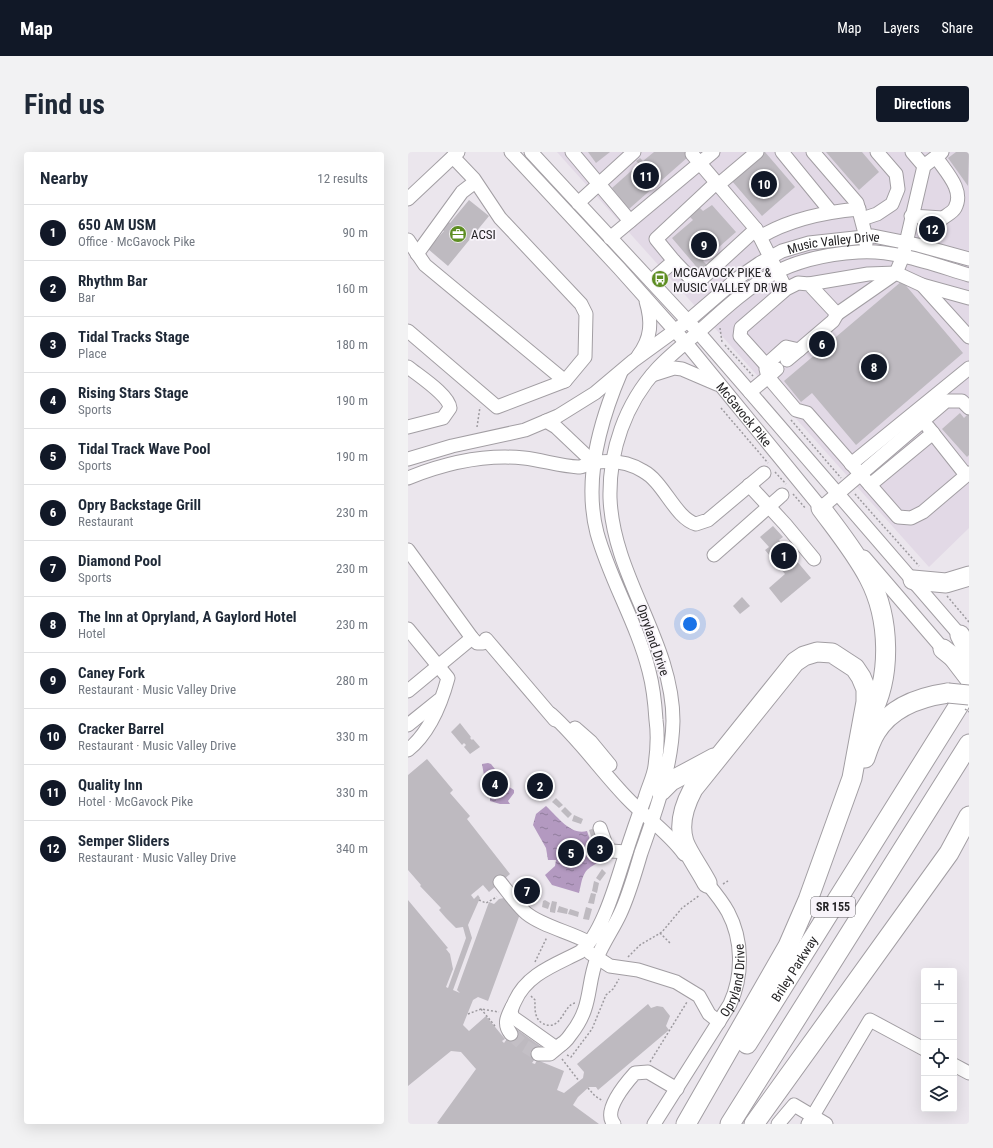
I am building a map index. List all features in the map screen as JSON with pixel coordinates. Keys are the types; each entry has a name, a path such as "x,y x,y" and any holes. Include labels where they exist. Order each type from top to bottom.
{"highway":[{"path":"821,508 861,562 870,579 876,593 885,638 886,670 872,713 862,732"},
{"path":"918,575 946,583 969,576"},
{"path":"943,649 965,662 966,634"},
{"path":"686,1124 788,946 808,900 852,778 862,732 866,702 866,689 862,677 844,660 832,654 817,652 804,656 795,662 693,789 686,802 683,815 684,842 707,883"},
{"name":"Briley Parkway","path":"694,1124 969,689"},
{"path":"852,778 864,760 876,733 887,718 916,700 948,694 969,694"},
{"name":"SR 155","path":"730,1124 969,744"},
{"path":"661,791 671,781 723,752"},
{"path":"754,1124 949,853 969,816"},
{"path":"949,853 969,832"}],"street":[{"name":"McGavock Pike","path":"512,152 686,343 718,385 821,508 943,649"},
{"path":"572,152 630,221"},
{"path":"578,203 634,152"},
{"path":"610,238 696,158 713,152"},
{"path":"757,152 717,184 656,239 696,284 758,233 831,212 877,214 892,204 898,189 896,174 877,152"},
{"path":"782,152 831,212"},
{"path":"813,152 857,203 866,237 865,252"},
{"path":"912,152 924,166"},
{"path":"787,360 833,321 837,314 896,273 903,256 911,216 924,166 939,154 958,190 955,209 943,218 911,216"},
{"path":"408,199 455,155 500,218 577,300 586,314 585,357 565,381 497,407 410,337"},
{"name":"McGavock Pike","path":"539,155 578,203 698,332 764,377 843,489 918,575 966,634"},
{"path":"696,158 758,233 786,289"},
{"path":"417,254 462,192 475,182"},
{"name":"Music Valley Drive","path":"675,331 738,278 770,257 809,243 873,236 905,242 969,259"},
{"path":"408,240 425,265 565,381"},
{"name":"Music Valley Drive","path":"686,343 752,285 777,271 810,258 865,252 903,256 969,275"},
{"path":"651,281 674,261"},
{"path":"923,421 968,474 923,512 911,518 898,517 807,413 796,410 764,377 740,336 741,328 786,289 798,283 809,284 868,274 896,273 922,285 969,298"},
{"path":"809,284 837,314"},
{"path":"922,285 969,337"},
{"path":"633,362 642,351 650,329 651,322 644,297"},
{"name":"Opryland Drive","path":"408,460 452,446 505,436 546,421 595,394 633,362 675,331"},
{"name":"Opryland Drive","path":"561,1050 580,1022 588,1004 597,959 620,915 652,821 670,756 673,720 669,690 662,658 617,541 610,499 613,461 617,438 630,407 651,376 686,343"},
{"path":"764,377 786,347 799,350"},
{"path":"408,368 443,395 450,402 450,408 443,418 408,426"},
{"path":"651,376 674,368 682,369 718,385"},
{"path":"851,464 969,368"},
{"name":"Opryland Drive","path":"584,948 608,906 655,766 657,721 649,671 632,622 605,557 597,532 592,485 594,463 608,404 621,372"},
{"path":"821,508 946,401 962,401 969,408"},
{"path":"546,421 556,427 594,463"},
{"path":"870,485 932,433"},
{"path":"900,441 909,452"},
{"path":"408,478 434,468 480,458 523,458 579,467 594,463 613,461 635,467 646,472 659,484 690,521 700,523 713,516 764,473"},
{"path":"749,486 814,559"},
{"path":"714,555 782,495"},
{"path":"408,550 480,640 552,712 640,811"},
{"path":"408,629 448,678 442,698 418,742 408,750"},
{"path":"408,691 439,666 480,640"},
{"path":"965,662 969,683"},
{"path":"408,726 442,698"},
{"path":"552,712 616,794 624,792"},
{"name":"Opryland Drive","path":"640,811 672,838 728,912 738,942 740,968 738,983 730,1004 654,1124"},
{"path":"600,828 606,845 611,851 626,852"},
{"path":"503,886 526,913 538,920 572,933 584,948 597,959 610,966 638,970 676,982 699,996 709,1014 719,1022"},
{"path":"504,1031 506,1028 506,1010 519,992 535,976 550,966 584,948"},
{"path":"506,1010 511,1013 514,1018 551,1045 561,1050"},
{"path":"810,1120 870,1020 921,1047"},
{"path":"538,1054 550,1054 561,1050"},
{"path":"957,1067 969,1073"},
{"path":"614,1124 610,1115 611,1108 635,1073 648,1072 677,1089"},
{"path":"778,1124 794,1105 810,1120 826,1124"}],"path":[{"path":"720,323 722,342 764,377"},
{"path":"477,427 481,405"},
{"path":"791,420 843,489 918,575"},
{"path":"946,583 947,598 966,634"},
{"path":"479,900 486,903 491,902 503,886"},
{"path":"660,934 670,944"},
{"path":"531,996 535,1000 536,1016 546,1025 552,1025 559,1021 564,1016 571,1004 576,1003"},
{"path":"468,1014 481,1009 506,1010"},
{"path":"481,1009 504,1031"},
{"path":"561,1050 579,1081"},
{"path":"588,1088 594,1096 608,1103"}],"shaded area":[{"path":"557,152 969,152 969,528 929,567"}],"water":[{"path":"482,764 491,764 502,778 500,781 514,790 514,793 508,801 510,804 500,804 490,801 490,795 485,781"},
{"path":"546,806 570,828 575,831 587,831 598,863 586,871 579,893 552,885 545,875 555,866 556,860 548,860 546,848 533,825 536,814"},
{"path":"523,881 537,898 535,900 533,898 530,900 517,885"}],"building":[{"path":"588,152 610,152 596,163"},
{"path":"654,152 690,152 688,157 629,209 612,188 639,164 636,161 640,158 643,161"},
{"path":"765,152 795,187 762,216 732,181"},
{"path":"826,152 862,152 879,172 859,190"},
{"path":"956,152 969,152 968,186 948,158"},
{"path":"469,200 489,216 448,266 428,249 444,231 441,229 448,221 450,223"},
{"path":"712,205 736,232 703,261 707,265 700,271 672,238 693,220 689,216 699,207 703,211"},
{"path":"902,281 963,353 856,445 812,393 801,402 784,381"},
{"path":"960,413 964,418 969,413 969,455 967,457 942,429"},
{"path":"773,526 783,537 779,540 811,578 781,603 769,588 785,574 765,550 769,547 760,537"},
{"path":"742,597 750,606 740,614 733,606"},
{"path":"460,723 471,737 470,738 472,740 473,739 480,747 470,754 464,747 466,745 464,743 462,745 451,732"},
{"path":"427,759 453,790 450,793 470,816 467,819 510,874 489,892 483,885 471,895 474,899 478,895 480,898 468,925 472,938 453,990 460,993 457,990 489,902 494,904 499,899 504,898 515,906 515,912 520,914 488,1001 478,997 473,1000 463,1025 469,1031 486,1016 505,1039 502,1041 504,1043 515,1028 543,1048 532,1063 535,1064 537,1060 564,1071 557,1090 564,1093 583,1078 584,1072 577,1064 648,1004 651,1008 657,1006 663,1007 670,1016 666,1026 669,1030 598,1090 596,1087 589,1087 578,1097 573,1105 599,1124 437,1123 476,1069 461,1052 451,1051 408,1086 408,900 448,948 446,949 450,954 453,969 446,987 448,988 466,938 463,927 456,928 446,918 439,910 441,908 420,886 421,885 408,870 408,775"},
{"path":"538,780 545,787 541,792 534,784"},
{"path":"547,790 551,794 547,798 543,794"},
{"path":"556,798 563,805 559,808 552,802"},
{"path":"565,807 572,814 568,818 561,811"},
{"path":"574,815 583,819 581,824 572,821"},
{"path":"595,828 601,838 608,859 599,862 589,830"},
{"path":"602,869 606,873 600,881 596,878"},
{"path":"594,881 599,883 597,893 592,891"},
{"path":"591,893 596,894 594,904 588,903"},
{"path":"545,900 550,903 548,909 542,907 543,901"},
{"path":"552,901 557,902 555,913 550,912"},
{"path":"559,906 568,909 567,914 557,912"},
{"path":"586,907 592,909 589,920 583,919"},
{"path":"570,909 579,912 578,917 568,914"}],"tunnel":[{"path":"511,1034 523,1045 538,1054"}],"place":[{"name":"Quality Inn","path":"646,176"},
{"name":"Cracker Barrel","path":"764,184"},
{"name":"Semper Sliders","path":"932,229"},
{"name":"ACSI","path":"458,234"},
{"name":"Caney Fork","path":"704,245"},
{"name":"MCGAVOCK PIKE & MUSIC VALLEY DR WB","path":"660,279"},
{"name":"Opry Backstage Grill","path":"822,344"},
{"name":"The Inn at Opryland, A Gaylord Hotel","path":"874,367"},
{"name":"650 AM USM","path":"784,556"},
{"name":"Rising Stars Stage","path":"495,784"},
{"name":"Rhythm Bar","path":"540,786"},
{"name":"Tidal Tracks Stage","path":"600,849"},
{"name":"Tidal Track Wave Pool","path":"571,853"},
{"name":"Diamond Pool","path":"527,891"}]}
